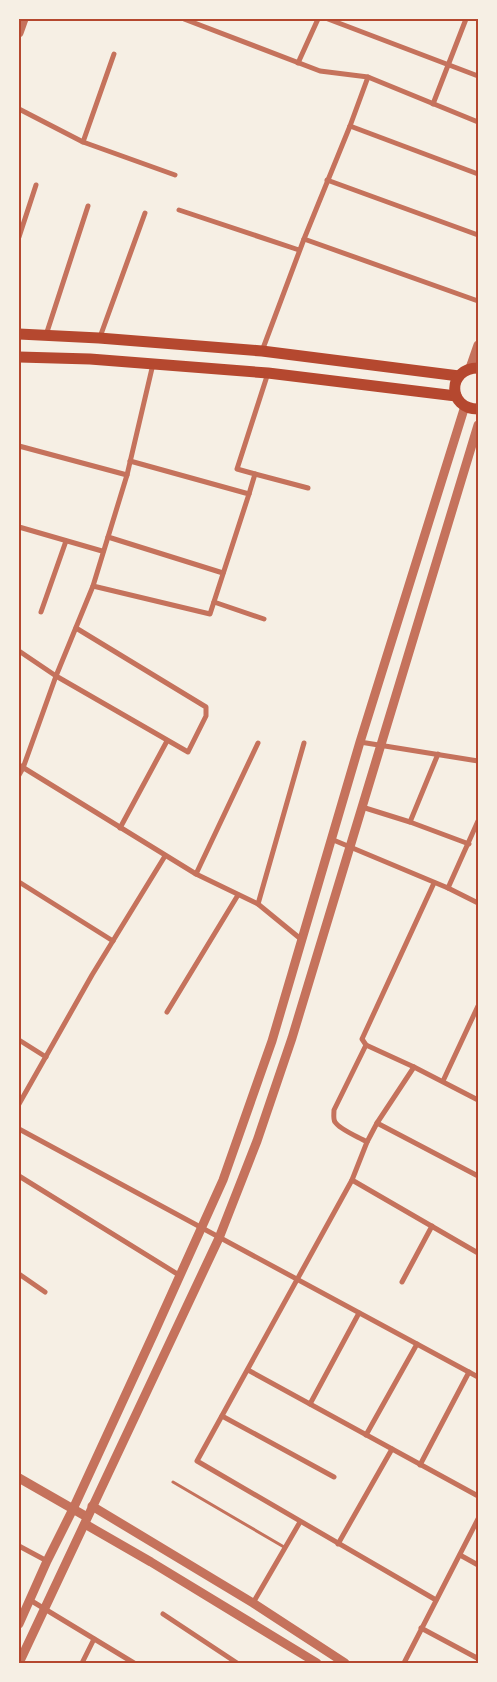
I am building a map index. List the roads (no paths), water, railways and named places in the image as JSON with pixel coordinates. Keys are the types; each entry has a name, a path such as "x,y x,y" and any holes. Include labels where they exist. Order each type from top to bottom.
{"highway":[{"path":"19,334 100,338 262,351 459,376 474,368"},
{"path":"19,357 90,359 268,373 456,396"},
{"path":"459,376 455,390 456,396 465,406 471,409 478,408"}],"street":[{"path":"19,33 24,19"},
{"path":"184,19 320,71 368,77 478,122"},
{"path":"298,63 318,19"},
{"path":"328,19 478,76"},
{"path":"433,104 466,19"},
{"path":"83,142 114,54"},
{"path":"262,351 299,250 368,77"},
{"path":"19,109 83,142 175,175"},
{"path":"350,126 478,174"},
{"path":"327,180 478,235"},
{"path":"19,237 36,185"},
{"path":"46,335 88,206"},
{"path":"179,210 299,250"},
{"path":"100,338 145,213"},
{"path":"304,238 478,301"},
{"path":"474,368 478,345"},
{"path":"19,775 56,676 93,586 127,475 154,364"},
{"path":"268,373 237,470 308,488"},
{"path":"19,1624 223,1180 272,1040 360,742 465,406"},
{"path":"20,1663 219,1238 257,1141 292,1038 478,425"},
{"path":"19,446 127,475"},
{"path":"130,461 249,494"},
{"path":"93,586 210,614 254,474"},
{"path":"19,527 102,552"},
{"path":"108,537 224,573"},
{"path":"41,612 66,540"},
{"path":"214,602 264,619"},
{"path":"19,651 56,676 188,752 206,716 206,707 76,628"},
{"path":"120,828 167,741"},
{"path":"360,742 478,761"},
{"path":"258,904 304,743"},
{"path":"196,874 258,744"},
{"path":"410,822 438,754"},
{"path":"21,766 165,856 196,874 258,904 302,940"},
{"path":"362,807 410,822 469,844"},
{"path":"448,888 478,821"},
{"path":"331,839 448,888 478,903"},
{"path":"19,1104 113,941 165,856"},
{"path":"19,882 113,941"},
{"path":"434,883 362,1039 366,1045 478,1100"},
{"path":"167,1012 238,895"},
{"path":"443,1082 478,1006"},
{"path":"19,1040 46,1056"},
{"path":"366,1045 334,1110 333,1117 341,1128 367,1142"},
{"path":"414,1067 367,1142 352,1180 197,1461 436,1600"},
{"path":"378,1123 478,1176"},
{"path":"19,1129 478,1376"},
{"path":"19,1176 179,1276"},
{"path":"352,1180 478,1253"},
{"path":"402,1282 432,1226"},
{"path":"19,1274 44,1292"},
{"path":"310,1404 359,1313"},
{"path":"366,1435 417,1344"},
{"path":"248,1370 478,1496"},
{"path":"420,1465 469,1372"},
{"path":"222,1416 334,1477"},
{"path":"338,1544 392,1449"},
{"path":"19,1478 73,1509 86,1520 151,1562 317,1663"},
{"path":"92,1506 253,1603 346,1663"},
{"path":"404,1663 478,1519"},
{"path":"253,1603 300,1522"},
{"path":"19,1546 47,1561"},
{"path":"460,1555 478,1564"},
{"path":"30,1600 134,1663"},
{"path":"163,1614 237,1663"},
{"path":"421,1628 477,1658"},
{"path":"82,1663 94,1639"}],"lane":[{"path":"173,1482 284,1548"}]}
